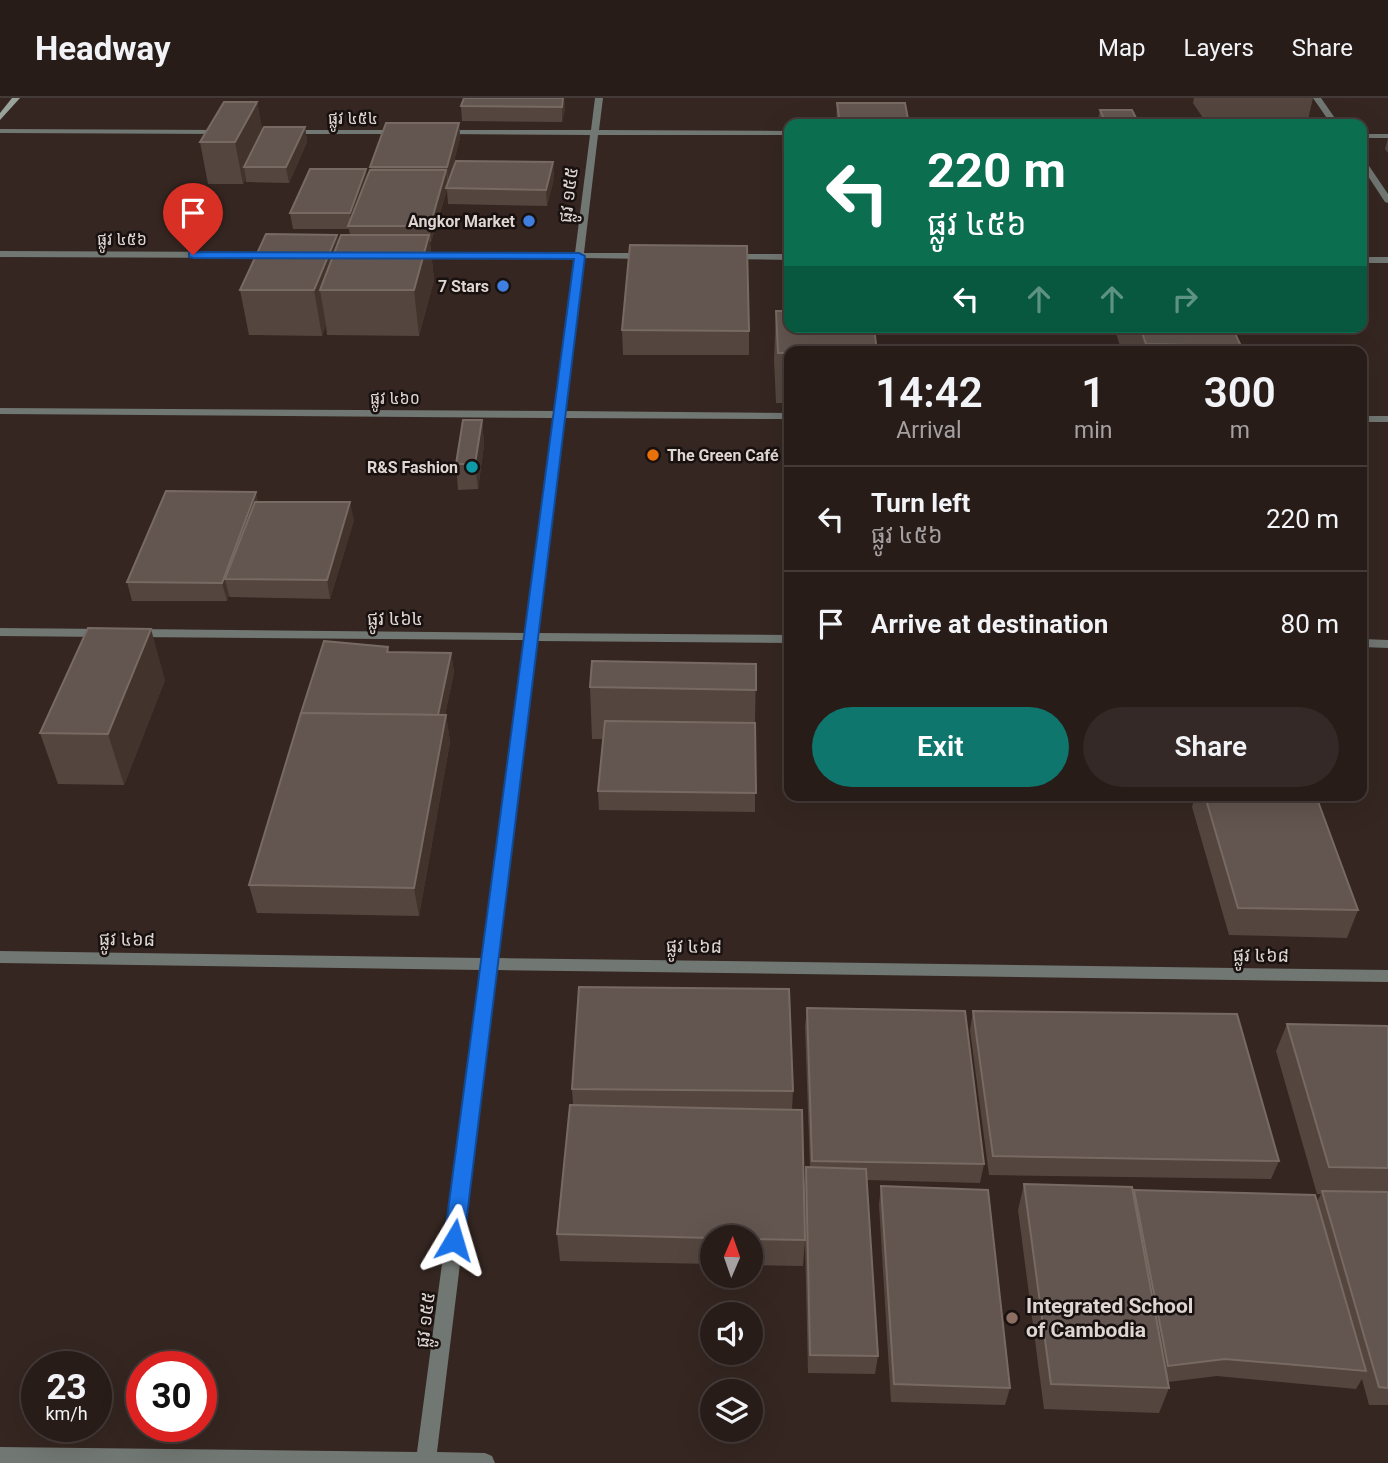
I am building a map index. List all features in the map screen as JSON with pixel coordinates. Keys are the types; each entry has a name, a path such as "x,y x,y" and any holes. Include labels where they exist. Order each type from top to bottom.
{"street":[{"path":"0,118 16,98"},
{"name":"ផ្លូវ ១៥៥","path":"426,1462 599,98"},
{"path":"1317,98 1332,119"},
{"path":"0,131 235,132"},
{"name":"ផ្លូវ ៤៥៤","path":"277,132 415,132"},
{"path":"429,132 784,133"},
{"path":"1367,136 1388,136"},
{"path":"1367,169 1388,200"},
{"name":"ផ្លូវ ៤៥៦","path":"0,254 290,255"},
{"path":"400,255 663,256"},
{"path":"719,257 784,257"},
{"path":"1367,260 1388,260"},
{"name":"ផ្លូវ ៤៦០","path":"0,411 784,416"},
{"path":"1367,419 1388,419"},
{"name":"ផ្លូវ ៤៦៤","path":"0,632 784,639"},
{"path":"1367,643 1388,643"},
{"name":"ផ្លូវ ៤៦៨","path":"0,957 1388,976"},
{"path":"0,1457 485,1463"}],"building":[{"path":"464,98 563,98 562,107 461,106"},
{"path":"224,102 257,102 235,142 200,142"},
{"path":"837,103 905,103 908,119 839,119"},
{"path":"1100,110 1132,110 1136,119 1104,119"},
{"path":"386,123 459,123 447,167 370,167"},
{"path":"264,127 305,127 286,167 244,167"},
{"path":"456,161 553,162 546,190 446,188"},
{"path":"310,169 366,169 350,213 290,213"},
{"path":"370,170 446,170 430,226 348,226"},
{"path":"266,234 337,235 314,290 240,290"},
{"path":"341,235 429,235 414,290 320,290"},
{"path":"630,245 747,246 749,331 622,330"},
{"path":"776,311 784,311 784,333 875,333 876,346 784,346 784,353 778,353"},
{"path":"1142,333 1235,333 1241,346 1146,344"},
{"path":"463,420 482,420 475,464 456,464"},
{"path":"166,491 256,492 222,583 127,582"},
{"path":"255,502 350,502 327,580 225,579"},
{"path":"88,628 151,629 108,734 40,733"},
{"path":"324,641 388,647 387,652 451,653 438,715 301,713"},
{"path":"592,661 756,664 756,690 590,687"},
{"path":"301,713 446,715 414,888 249,885"},
{"path":"605,721 755,723 756,793 598,791"},
{"path":"1206,801 1318,801 1358,910 1238,908"},
{"path":"579,987 789,989 793,1091 572,1089"},
{"path":"807,1008 965,1011 984,1164 812,1161"},
{"path":"973,1011 1237,1014 1279,1161 993,1156"},
{"path":"1287,1024 1388,1026 1388,1168 1329,1167"},
{"path":"570,1105 802,1110 805,1240 763,1239 763,1225 700,1225 700,1238 557,1234"},
{"path":"806,1167 866,1169 878,1356 810,1355"},
{"path":"1024,1184 1132,1187 1169,1388 1051,1384"},
{"path":"881,1186 988,1190 1010,1388 894,1384"},
{"path":"1134,1190 1315,1195 1366,1371 1225,1359 1168,1366"},
{"path":"1322,1191 1388,1192 1388,1388 1379,1387"}],"place":[{"name":"Angkor Market","path":"529,221"},
{"name":"7 Stars","path":"503,286"},
{"name":"The Green Café","path":"653,455"},
{"name":"R&S Fashion","path":"472,467"},
{"name":"Integrated School of Cambodia","path":"1012,1318"}],"route":[{"path":"193,255 579,256 454,1240"}]}
